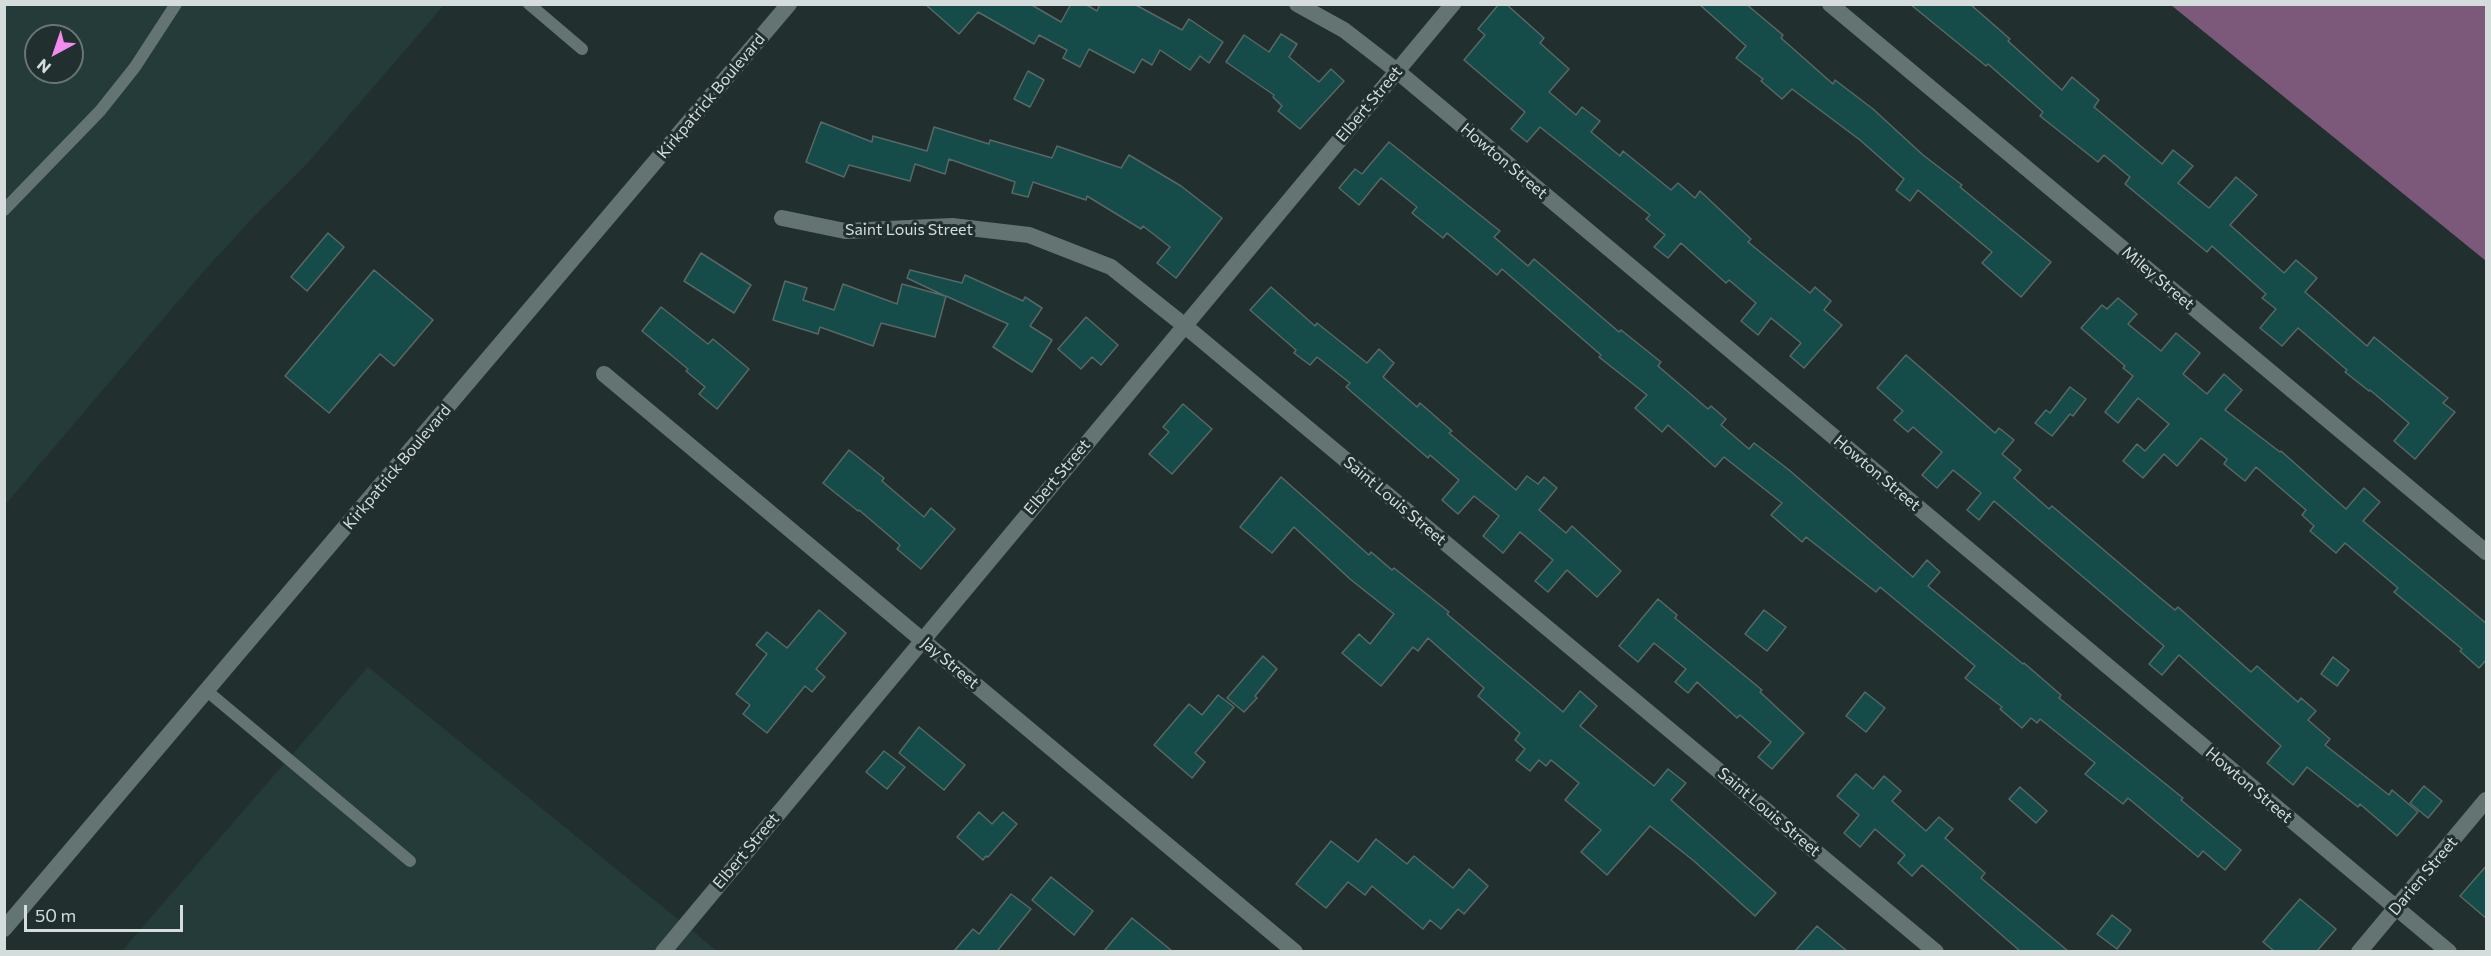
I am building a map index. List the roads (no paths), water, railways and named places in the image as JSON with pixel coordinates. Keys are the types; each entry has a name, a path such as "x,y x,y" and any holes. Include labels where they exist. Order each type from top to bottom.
{"street":[{"name":"Kirkpatrick Boulevard","path":"4,929 789,4"},
{"name":"Howton Street","path":"1297,4 1344,30 1397,71 2449,951"},
{"name":"Elbert Street","path":"663,951 1453,4"},
{"name":"Miley Street","path":"1830,4 2487,552"},
{"name":"Saint Louis Street","path":"782,218 845,231 952,226 1029,235 1111,267 1185,326 1936,951"},
{"name":"Jay Street","path":"604,374 1295,951"},
{"name":"Darien Street","path":"2360,951 2487,800"}],"lane":[{"path":"4,210 100,111 135,68 176,4"},
{"path":"530,4 582,49"},
{"path":"207,691 410,861"}]}
